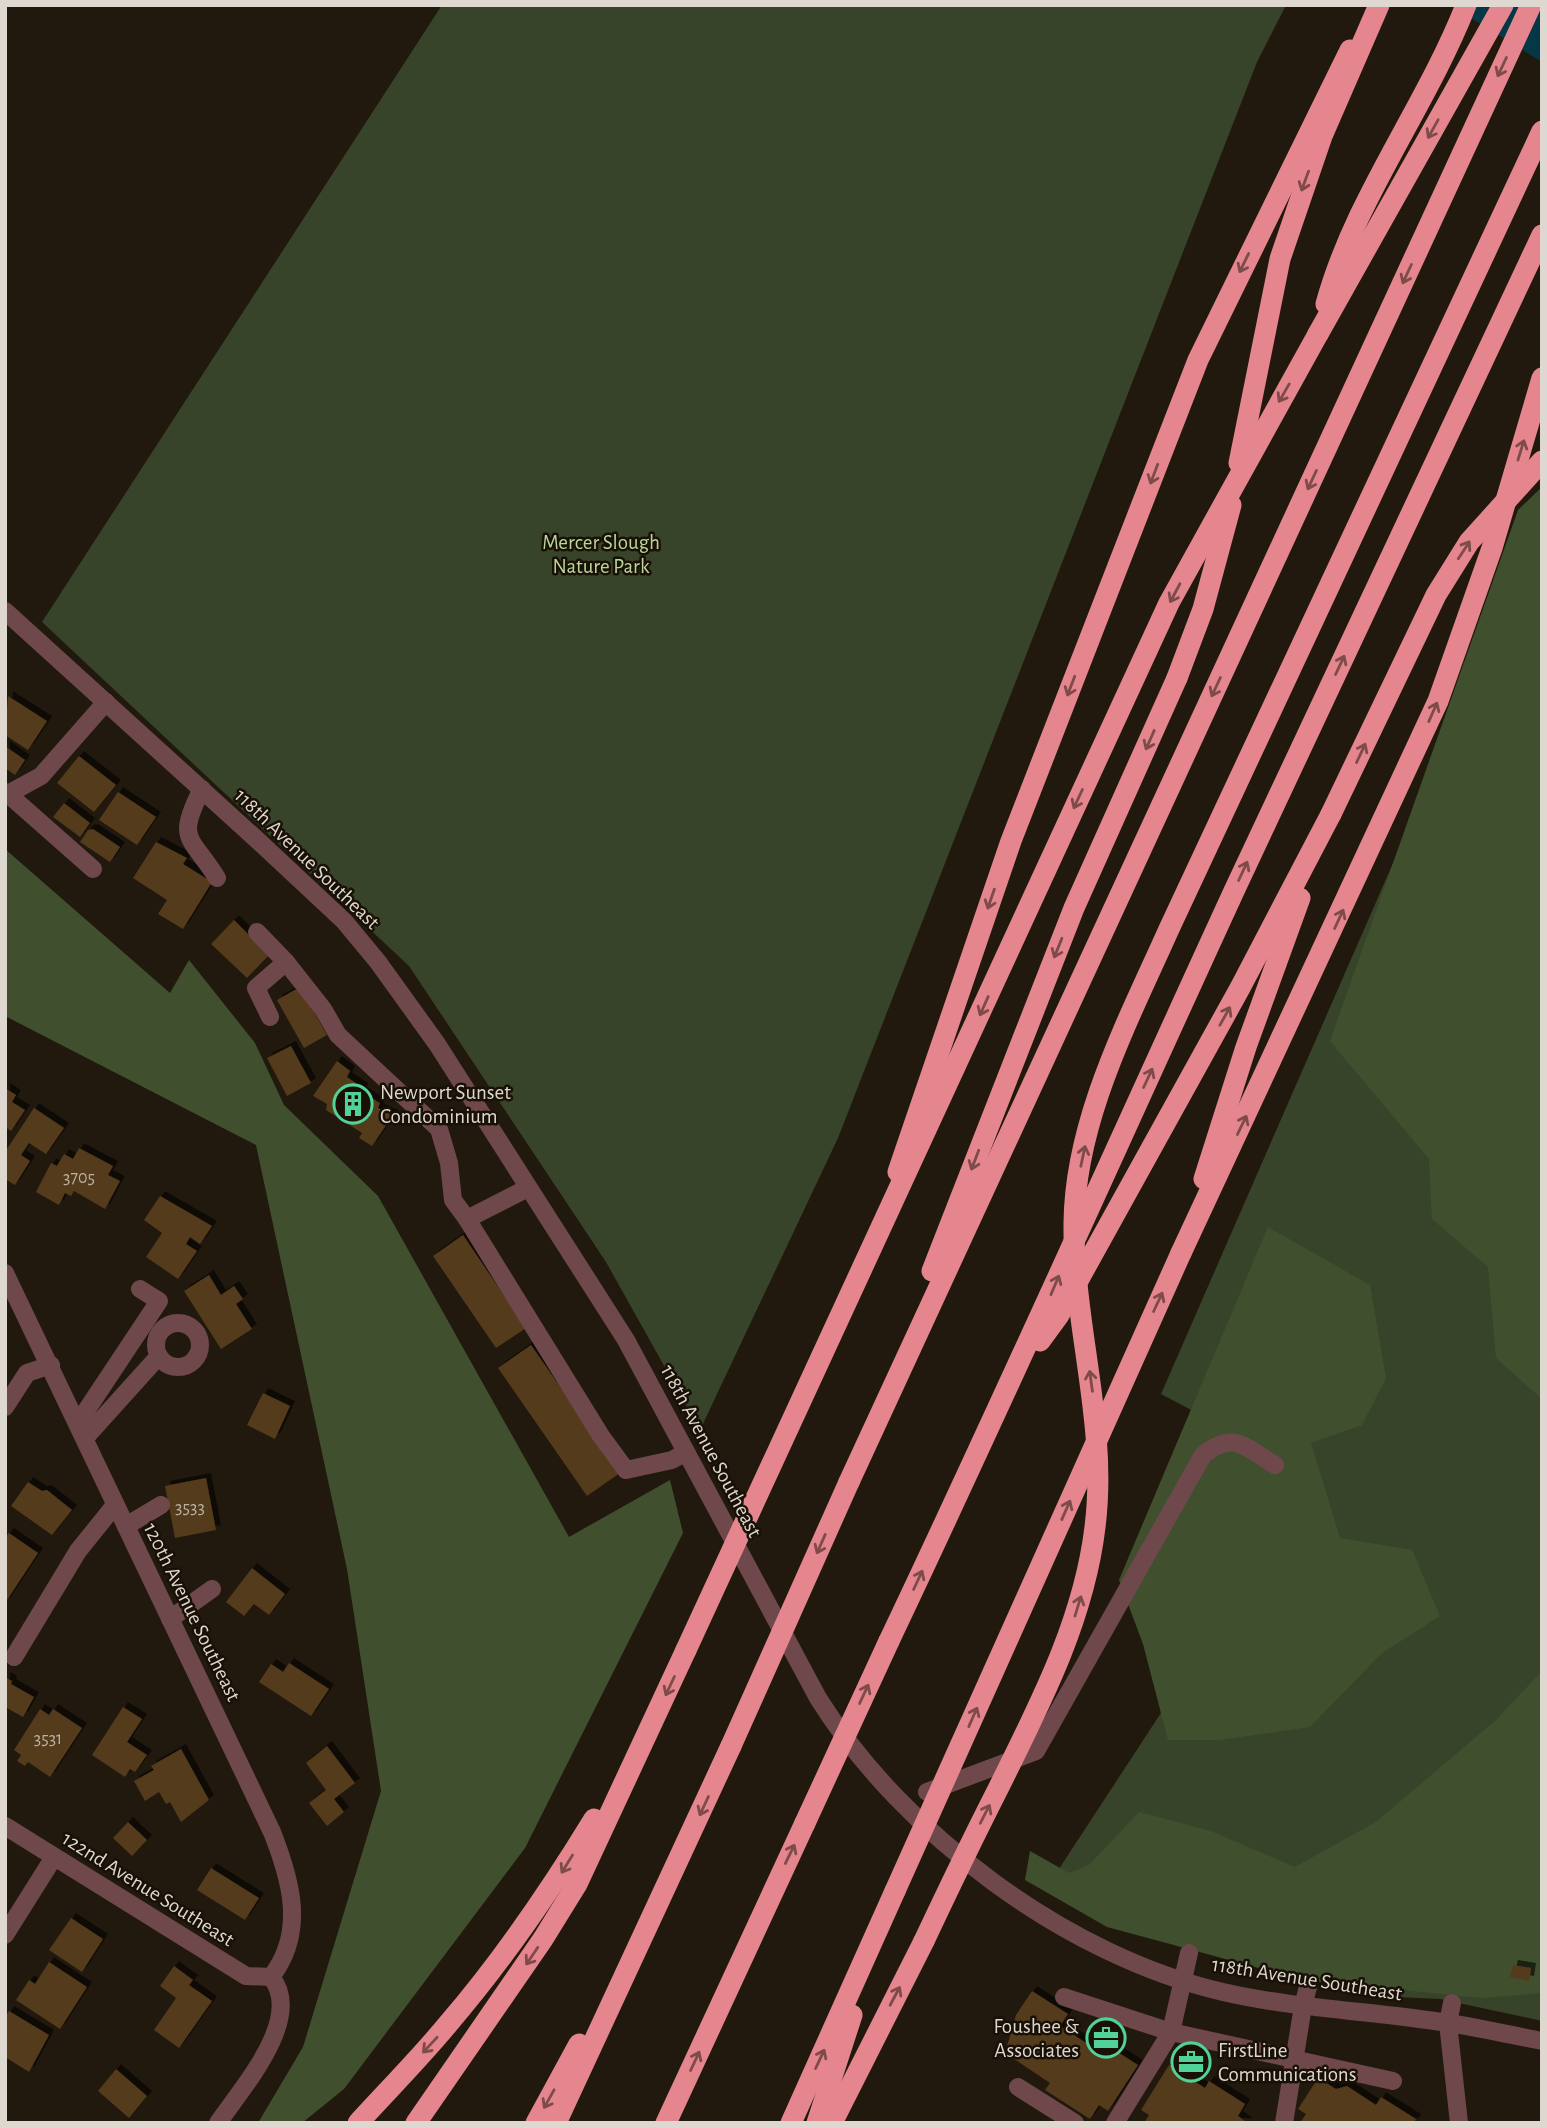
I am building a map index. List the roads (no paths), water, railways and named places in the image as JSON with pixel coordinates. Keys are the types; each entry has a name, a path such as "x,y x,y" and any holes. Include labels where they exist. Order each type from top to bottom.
{"highway":[{"path":"850,1301 899,1168 1011,841 1198,360 1376,5"},
{"path":"849,1482 1074,908 1177,678 1203,609 1231,509 1254,379 1280,259 1317,148 1376,5"},
{"path":"1318,334 1337,265 1439,65 1466,5"},
{"path":"416,2123 536,1950 577,1884 850,1301 1169,604 1503,5"},
{"path":"556,2123 1531,5"},
{"path":"832,2123 1055,1669 1078,1607 1091,1554 1098,1491 1098,1447 1075,1267 1074,1221 1081,1167 1092,1119 1120,1041 1169,929 1542,131"},
{"path":"666,2123 1018,1370 1095,1193 1237,886 1542,235"},
{"path":"791,2123 1181,1253 1438,701 1492,548 1542,378"},
{"path":"1018,1370 1059,1315 1234,999 1331,814 1436,595 1469,542 1542,461"},
{"path":"1181,1253 1246,1047 1331,814"},
{"path":"358,2123 446,2027 526,1925 566,1865 653,1721"},
{"path":"536,2123 676,1867"},
{"path":"817,2123 876,1936"}],"street":[{"name":"118th Avenue Southeast","path":"5,611 344,921 378,962 437,1044 625,1340 818,1698 839,1731 908,1811 1010,1893 1047,1918 1124,1961 1224,1992 1303,2006 1448,2023 1542,2041"},
{"path":"93,869 6,793 41,776 106,702"},
{"path":"202,789 186,827 190,845 217,878"},
{"path":"257,932 286,962 323,1009 338,1035 439,1129 449,1163 453,1200 601,1436 626,1470 672,1460 686,1452"},
{"path":"270,1017 256,988 286,962"},
{"path":"467,1219 528,1188"},
{"name":"120th Avenue Southeast","path":"5,1273 51,1365 287,1870 293,1901 292,1937 284,1961 271,1976"},
{"path":"82,1431 159,1301 140,1289"},
{"path":"82,1431 158,1357"},
{"path":"5,1407 27,1373 51,1365"},
{"path":"927,1792 1036,1751 1202,1455 1219,1442 1236,1441 1275,1465"},
{"path":"14,1657 78,1551 115,1505"},
{"path":"126,1526 161,1505"},
{"path":"170,1619 212,1589"},
{"name":"122nd Avenue Southeast","path":"5,1826 246,1976 271,1976"},
{"path":"5,1935 54,1857"},
{"path":"1115,2123 1171,2032 1189,1953"},
{"path":"218,2123 276,2036 279,1998 271,1976"},
{"path":"1284,2123 1303,2006 1310,1983"},
{"path":"1064,1997 1171,2032 1393,2081"},
{"path":"1452,2003 1448,2023 1459,2123"},
{"path":"1018,2087 1074,2123"}],"water":[{"path":"1450,5 1542,5 1542,62"}],"place":[{"name":"Newport Sunset Condominium","path":"353,1104"},
{"name":"Foushee & Associates","path":"1106,2038"},
{"name":"FirstLine Communications","path":"1191,2062"}],"park label":[{"name":"Mercer Slough Nature Park","path":"601,554"}]}
